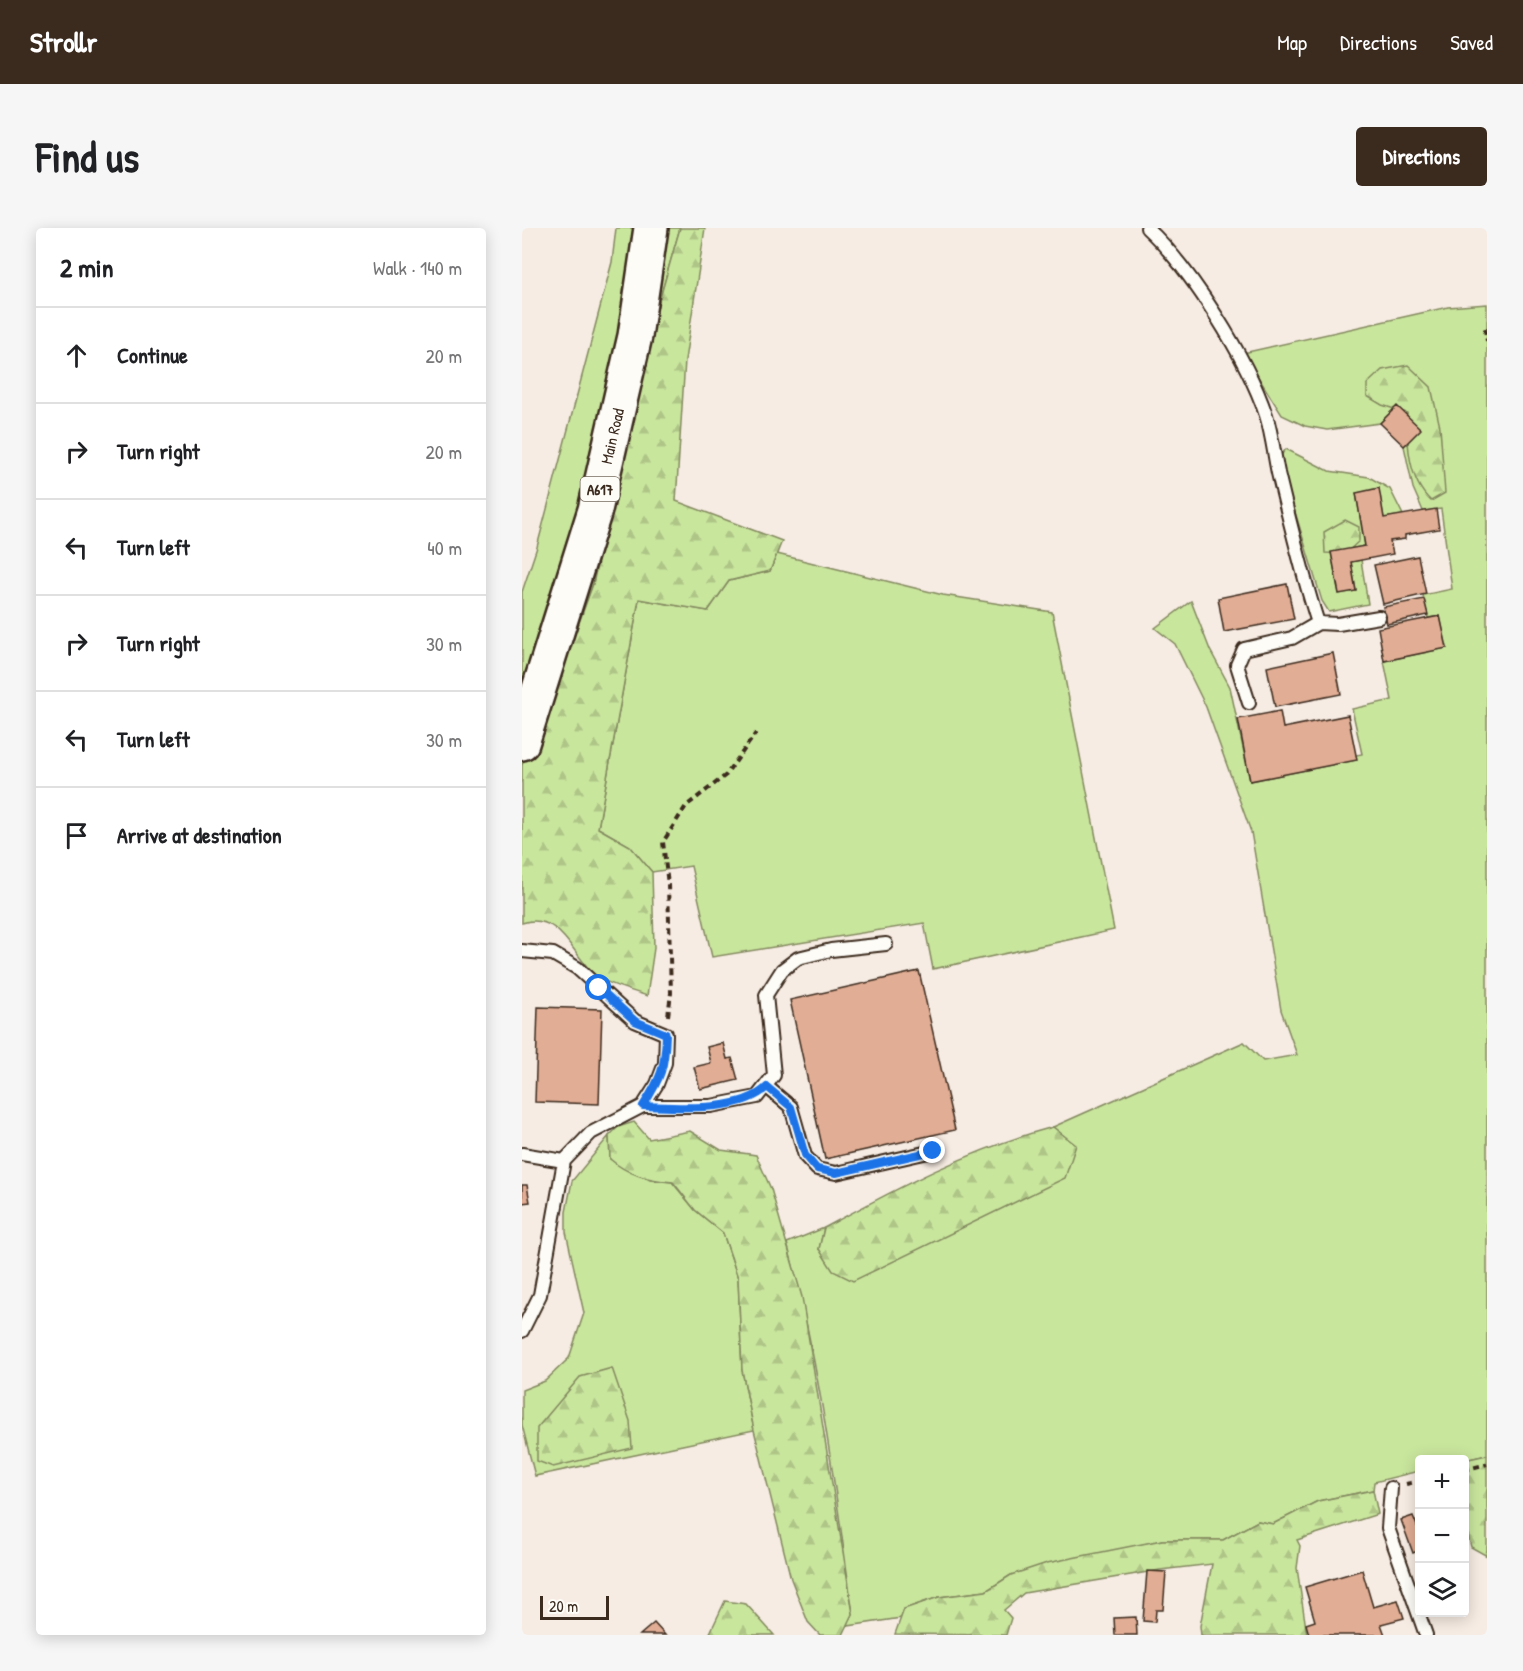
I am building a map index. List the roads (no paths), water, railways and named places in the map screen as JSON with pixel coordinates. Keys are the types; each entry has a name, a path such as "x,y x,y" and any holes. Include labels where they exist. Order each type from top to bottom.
{"highway":[{"name":"Main Road","path":"522,743 596,510 635,336 651,228"}],"lane":[{"path":"1147,228 1182,269 1212,313 1262,406 1318,623"},
{"path":"1250,703 1237,665 1244,649 1292,638 1318,623 1338,624 1379,617"},
{"path":"522,1331 540,1295 564,1161 591,1133 643,1106 711,1106 757,1097 774,1075 766,996 782,970 798,958 831,950 886,944"},
{"path":"522,951 552,954 577,968 635,1021 666,1034 665,1063 657,1084 643,1106"},
{"path":"767,1087 791,1107 805,1155 817,1169 836,1173 933,1151"},
{"path":"522,1154 564,1161"},
{"path":"1391,1488 1388,1528 1426,1635"}]}
